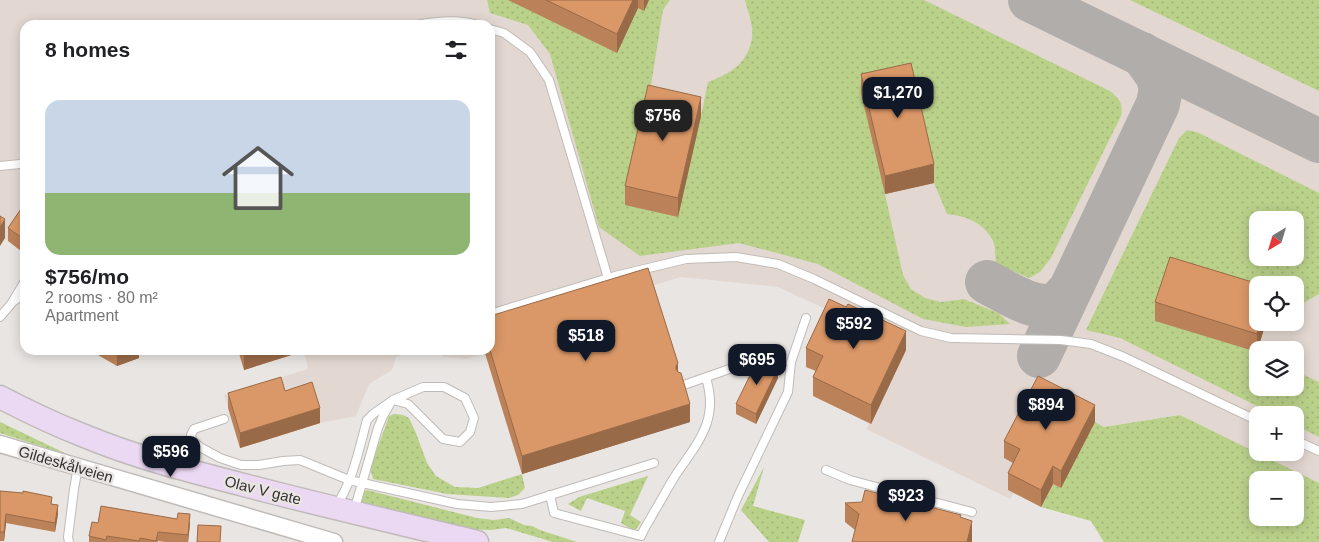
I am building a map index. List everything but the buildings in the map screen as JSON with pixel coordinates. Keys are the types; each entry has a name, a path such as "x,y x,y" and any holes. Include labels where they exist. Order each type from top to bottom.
{"street":[{"name":"Olav V gate","path":"0,397 83,436 190,472 477,542"},
{"name":"Gildeskålveien","path":"0,444 334,542"}],"lane":[{"path":"495,30 504,33 530,52 549,80 608,278"},
{"path":"0,166 20,164"},
{"path":"495,312 608,278 686,259 736,256 778,264 814,279 921,331 951,338 1060,340 1091,344 1124,357 1249,418"},
{"path":"0,317 20,289"},
{"path":"10,304 20,297"},
{"path":"719,542 738,496 788,392 791,362 806,318"},
{"path":"682,386 735,367"},
{"path":"550,495 554,513 641,536 676,474 702,438 708,422 710,404 709,386 706,378"},
{"path":"344,510 344,495 367,420 393,400 423,387 444,388 465,398 474,418 470,432 460,442 443,439 408,404 393,400"},
{"path":"344,510 362,483 378,428 393,400"},
{"path":"224,419 194,428 191,434 192,440 200,447 220,458 241,465 300,460 349,480 457,504 491,507 522,504 654,463"},
{"path":"1304,444 1319,451"},
{"path":"69,542 68,537 78,467"},
{"path":"826,470 850,480 972,512"}],"shaded area":[{"path":"0,0 1319,0 1319,483 1304,476 1304,471 1294,471 1274,461 1304,461 1304,406 1249,406 1249,449 1180,415 1104,427 1095,423 1061,488 1053,484 1041,507 1014,493 1010,499 866,429 870,423 813,396 823,375 806,367 832,312 778,287 681,277 495,333 495,20 20,20 20,250 0,235"},
{"path":"305,355 402,355 396,357 392,370 369,384 356,416 320,423 228,408 224,395 308,369"},
{"path":"441,355 480,355 466,359"}],"green space":[{"path":"487,0 670,0 663,10 648,104 701,116 708,82 724,75 737,66 750,47 752,29 745,0 924,0 1110,91 1120,102 1122,107 1121,116 1051,258 1040,272 1029,278 996,264 994,243 989,234 967,218 947,214 934,183 885,194 903,275 911,289 925,298 941,302 964,299 998,313 1010,324 966,327 923,319 818,264 739,243 640,256 599,227 550,54 528,25 490,13"},
{"path":"1130,0 1319,0 1319,91"},
{"path":"1187,130 1199,133 1319,193 1319,294 1304,303 1304,276 1249,276 1249,331 1264,331 1260,341 1249,341 1249,396 1304,396 1304,375 1319,382 1319,437 1304,430 1304,406 1257,406 1120,338 1086,330 1179,138"},
{"path":"394,414 409,418 427,463 436,476 455,487 478,488 522,474 525,488 518,495 509,498 447,494 373,479 372,463 389,416"},
{"path":"1180,415 1249,449 1249,461 1274,461 1294,471 1249,471 1249,526 1304,526 1304,476 1319,483 1319,542 1104,542 1091,521 1041,507 1053,484 1061,487 1095,422 1104,427"},
{"path":"0,422 71,456 0,433"},
{"path":"764,467 753,506 805,520 798,542 769,542 741,510"},
{"path":"648,476 630,515 641,522 635,531 621,523 625,511 587,498 581,511 568,504 579,497"},
{"path":"367,490 477,518 494,520 509,518 524,525 577,542 553,542 506,528 491,530 465,529 363,505 361,499 363,492"}],"taxiway":[{"path":"1030,0 1319,141"},
{"path":"1039,356 1158,104 1161,88 1157,75 1142,54"},
{"path":"987,282 1020,300 1039,305 1056,303 1070,290"}]}
